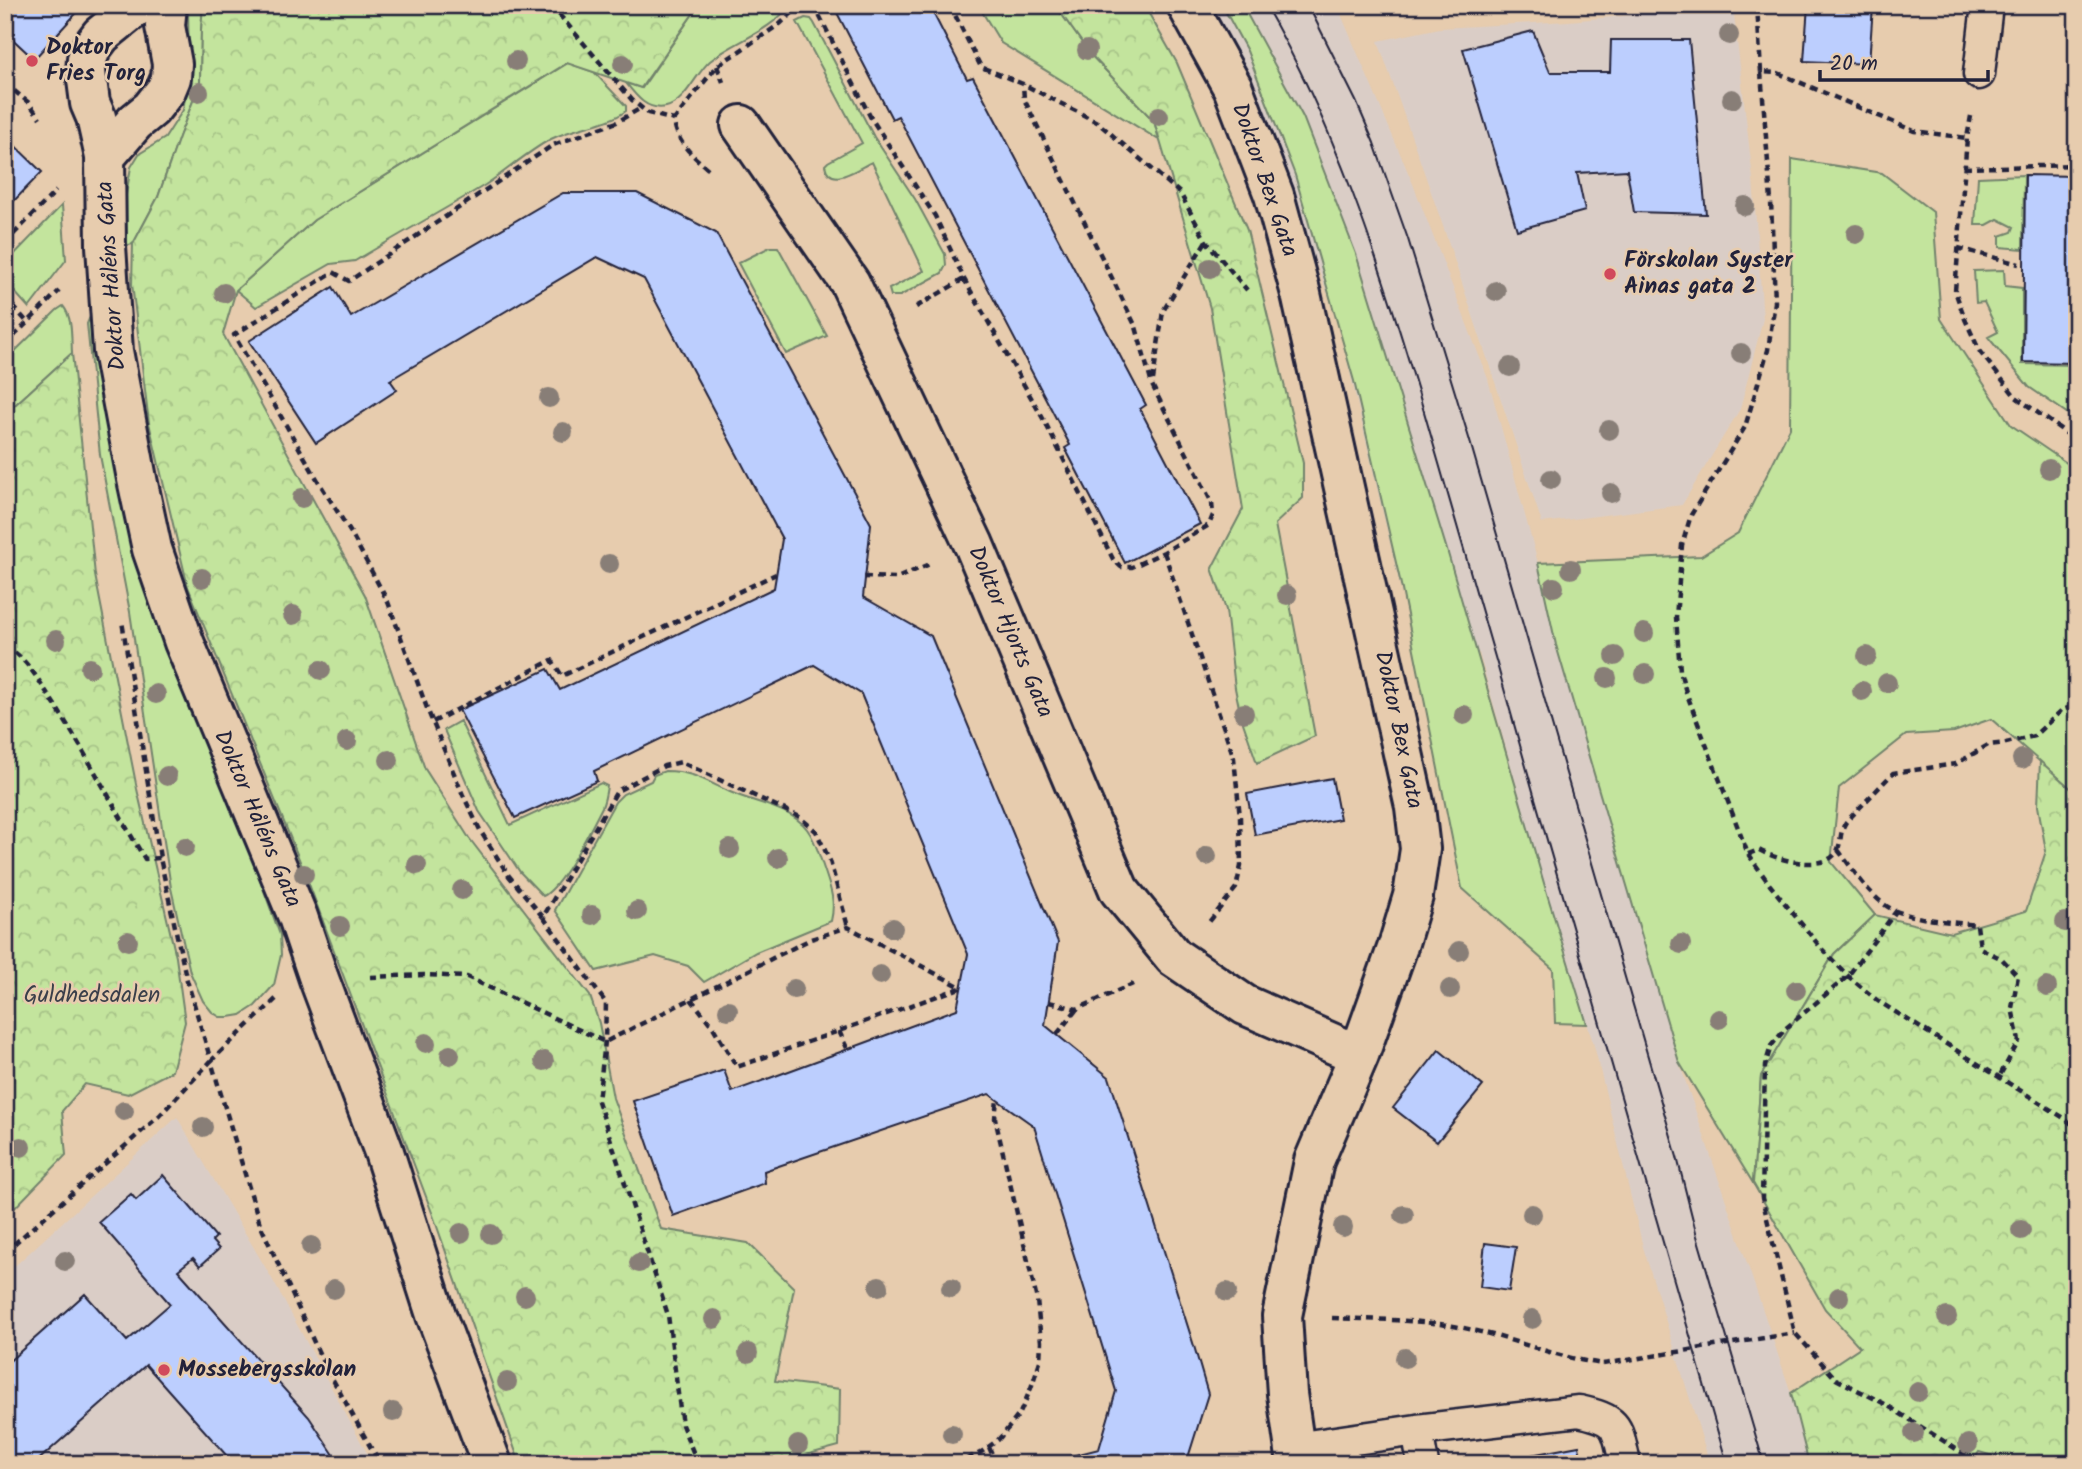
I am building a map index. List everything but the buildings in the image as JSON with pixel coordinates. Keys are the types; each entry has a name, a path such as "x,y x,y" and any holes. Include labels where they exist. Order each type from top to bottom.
{"street":[{"name":"Doktor Håléns Gata","path":"138,5 101,35 87,59 88,94 105,157 106,246 113,351 136,480 152,549 184,642 298,917 318,979 384,1152 436,1315 492,1464"},
{"name":"Doktor Håléns Gata","path":"105,157 151,108 166,90 171,78 172,64 165,26 167,5"},
{"name":"Doktor Bex Gata","path":"1186,5 1233,88 1274,195 1301,295 1415,807 1420,849 1413,896 1398,946 1359,1055 1314,1161 1282,1316 1287,1394 1296,1456"},
{"name":"Doktor Hjorts Gata","path":"741,125 850,283 974,545 1119,890 1174,957 1245,1005 1359,1055"}],"lane":[{"path":"1979,74 1987,5"},
{"path":"1296,1456 1417,1430 1579,1411 1605,1416 1619,1433 1625,1464"},
{"path":"1417,1430 1423,1464"}],"path":[{"path":"551,5 618,85 641,108 648,113 674,120"},
{"path":"814,5 871,118 935,216 964,279 1045,422 1113,559 1121,567 1132,567 1209,526 1213,515 1212,503 1152,385 1136,327 1024,99 1023,84"},
{"path":"950,5 981,67 1023,84 1097,122 1180,193 1206,241 1258,302 1301,295"},
{"path":"1756,5 1771,201 1774,302 1769,350 1745,427 1691,515 1682,545 1676,617 1681,671 1686,692 1748,854 1821,948 1878,1001 2077,1128"},
{"path":"1761,72 1777,73 1914,131 1967,138"},
{"path":"1979,74 1967,138 1955,291 1980,352 2016,397 2077,441"},
{"path":"5,83 29,103 44,123"},
{"path":"641,108 617,122 553,145 349,281 333,272 234,335 351,533 388,603 433,722 481,832 509,876 543,917 606,1003 605,1042 598,1101 668,1315 682,1425 698,1464"},
{"path":"1964,168 2077,165"},
{"path":"5,243 61,186"},
{"path":"1152,385 1163,311 1206,241"},
{"path":"1958,248 2019,264"},
{"path":"5,345 62,289"},
{"path":"5,297 28,323"},
{"path":"864,577 897,578 974,545"},
{"path":"1057,1034 1077,1009 1154,974 1174,957 1200,933 1236,888 1241,866 1234,758 1164,552"},
{"path":"433,722 552,660 562,676 776,574"},
{"path":"120,612 160,858 186,977 260,1224 323,1362 380,1464"},
{"path":"5,646 12,649 49,696 75,736 145,859 160,858"},
{"path":"1748,854 1759,850 1781,860 1807,863 1829,860 1838,850 1840,831 1846,822 1893,773 1956,764 1988,745 2034,736 2062,710 2077,705"},
{"path":"543,917 617,791 664,766 681,762 798,816 816,831 830,861 848,927"},
{"path":"1838,850 1869,891 1888,908 1917,917 1977,925 1980,948 2002,959 2018,976 2012,1008 2020,1041 1999,1077"},
{"path":"1897,910 1849,976 1786,1028 1771,1046 1765,1066 1762,1198 1795,1333 1836,1379 1885,1404 1980,1464"},
{"path":"605,1042 691,999 811,939 848,927 961,987 737,1067 713,1027 691,999"},
{"path":"5,1252 159,1116 211,1061 288,987 318,979 424,975 467,977 605,1042"},
{"path":"1049,1002 1077,1009"},
{"path":"839,1031 847,1048"},
{"path":"956,1464 980,1453 998,1440 1020,1413 1040,1361 1037,1300 995,1118 997,1100"},
{"path":"1282,1316 1441,1324 1478,1331 1576,1360 1602,1364 1795,1333"},
{"path":"989,1447 996,1464"}],"shaded area":[{"path":"1214,5 1337,5 1413,184 1488,379 1538,563 1556,645 1679,1062 1791,1393 1809,1464 1710,1464 1643,1247 1595,1049 1548,897 1479,653 1419,666 1337,317"},
{"name":"Förskolan Syster Ainas gata 2","path":"1733,6 1753,179 1763,319 1740,409 1682,505 1542,523 1378,41 1440,28 1569,21"},
{"name":"Mossebergsskolan","path":"177,1117 271,1277 373,1464 5,1464 5,1275"}],"green space":[{"path":"188,5 203,5 200,83 158,197 133,244 123,246 124,206 131,167 139,154 165,138 183,110 189,75"},
{"path":"203,5 699,5 641,88 567,63 314,220 236,290 223,334 365,595 425,769 469,838 590,996 599,1023 613,1098 661,1229 748,1243 794,1288 775,1381 840,1389 839,1446 772,1464 520,1464 434,1218 306,876 188,587 149,423 132,284 133,244 158,197 200,83"},
{"path":"699,5 790,5 772,23 710,61 679,100 666,107 648,105 626,83 642,88"},
{"path":"978,5 1055,5 1091,55 1154,121 1159,140 1001,43"},
{"path":"1055,5 1144,5 1177,63 1247,230 1303,463 1303,498 1275,524 1315,736 1257,763 1241,717 1226,610 1212,568 1243,509 1210,308 1154,121 1091,55"},
{"path":"1222,5 1242,5 1303,117 1356,254 1447,550 1587,1024 1555,1023 1553,969 1462,888 1400,580 1354,381 1295,175 1247,51"},
{"path":"805,18 814,23 874,137 915,199 945,254 946,265 942,273 900,296 891,296 889,289 924,271 872,162 838,177 828,172 825,165 828,162 862,143 797,22"},
{"path":"568,63 594,72 626,106 626,111 610,120 551,139 485,185 355,261 331,264 256,307 236,290 314,220"},
{"path":"1792,159 1882,173 1933,212 1941,319 2011,425 2077,470 2077,794 1991,719 1954,732 1906,735 1839,788 1831,862 1875,915 1834,954 1761,1076 1753,1183 1679,1062 1556,645 1538,563 1701,556 1738,533 1790,428"},
{"path":"2024,175 2023,249 2000,247 2000,236 2012,232 2014,227 1998,219 1987,225 1975,225 1978,177"},
{"path":"62,205 66,260 29,308 5,281 5,264"},
{"path":"770,247 778,247 827,336 786,354 738,263"},
{"path":"2004,270 2005,286 2022,288 2022,364 2077,365 2077,420 2029,387 1988,337 1998,332 1984,302 1976,303 1974,271"},
{"path":"63,306 70,322 72,353 5,414 5,361"},
{"path":"89,319 230,796 280,935 281,955 274,985 255,1006 241,1015 220,1017 203,1001 190,972 171,888 130,612 100,455 87,324"},
{"name":"Guldhedsdalen","path":"72,353 95,575 137,789 176,957 185,1022 172,1071 128,1094 85,1084 62,1111 66,1155 5,1218 5,414"},
{"path":"460,721 510,825 601,783 607,786 602,807 576,856 558,882 543,896 520,872 479,811 444,730"},
{"path":"2040,761 2077,794 2077,1464 2020,1464 1979,1452 1971,1464 1809,1464 1791,1393 1860,1347 1825,1309 1753,1183 1761,1076 1834,954 1875,915 1951,933 2026,911 2046,851 2038,806"},
{"path":"665,771 699,777 791,815 800,822 813,838 828,882 833,901 831,921 756,952 704,982 688,966 655,956 596,971 555,910 615,802 623,794"}],"tram line":[{"path":"1265,5 1334,145 1403,341 1727,1464"},
{"path":"1308,5 1374,143 1408,239 1469,438 1764,1464"}],"place":[{"name":"Doktor Fries Torg","path":"32,61"},
{"name":"Förskolan Syster Ainas gata 2","path":"1610,274"},
{"name":"Mossebergsskolan","path":"164,1370"}]}
